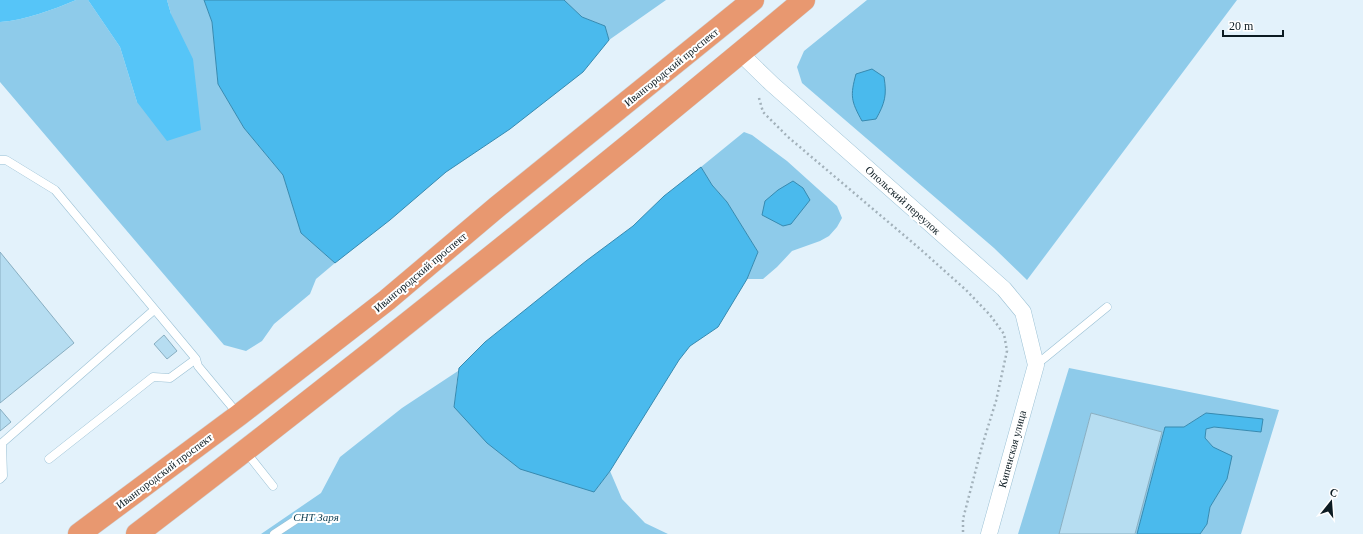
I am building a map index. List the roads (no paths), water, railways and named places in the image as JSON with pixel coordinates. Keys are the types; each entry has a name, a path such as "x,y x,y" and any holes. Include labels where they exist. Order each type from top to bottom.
{"highway":[{"name":"Ивангородский проспект","path":"79,534 238,415 387,300 497,207 753,0"},
{"path":"137,534 407,325 740,54 804,0"}],"street":[{"name":"Опольский переулок","path":"740,54 1004,289 1023,312 1036,365"},
{"name":"Кипенская улица","path":"989,534 1036,365"}],"lane":[{"path":"0,160 6,160 55,190 196,359 198,366 238,415"},
{"path":"1036,365 1107,307"},
{"path":"0,479 3,476 2,443 154,310"},
{"path":"49,459 153,377 170,378 196,359"},
{"path":"246,451 273,486"},
{"path":"274,534 297,518"}],"park label":[{"name":"СНТ Заря","path":"316,517"}]}
